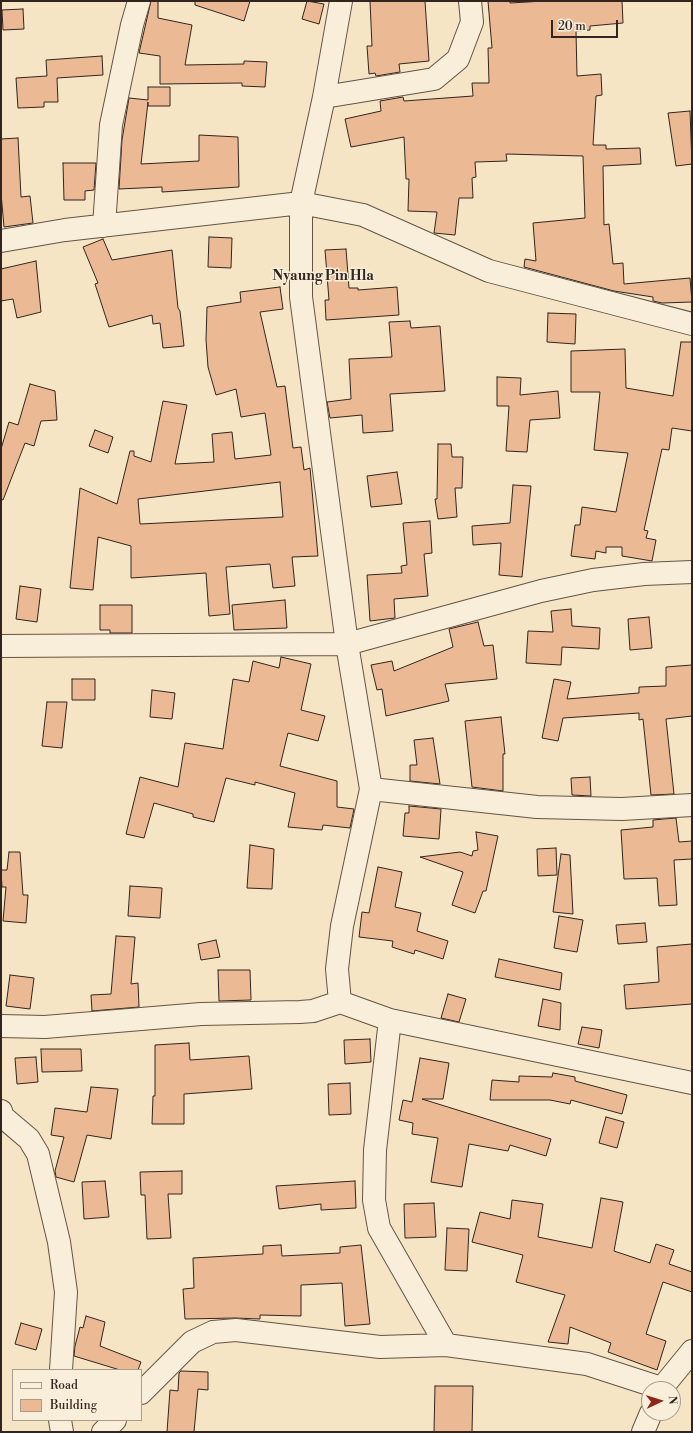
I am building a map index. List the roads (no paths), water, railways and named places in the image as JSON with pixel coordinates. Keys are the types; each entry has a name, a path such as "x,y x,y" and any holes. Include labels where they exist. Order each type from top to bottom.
{"street":[{"path":"104,226 111,125 132,25 139,1"},
{"path":"340,1002 337,969 342,926 371,789 347,644 302,297 301,203 324,97 341,1"},
{"path":"324,97 434,79 458,59 472,22 470,1"},
{"path":"1,241 64,230 301,203 363,214 489,271 692,324"},
{"path":"1,646 347,644 541,591 593,580 644,574 692,572"},
{"path":"371,789 536,807 622,809 692,805"},
{"path":"1,1026 45,1027 202,1014 300,1012 312,1011 340,1002 390,1020 692,1083"},
{"path":"390,1020 375,1150 374,1200 379,1228 446,1345"},
{"path":"1,1110 3,1117 29,1139 38,1154 57,1234 66,1292 61,1369"},
{"path":"142,1392 192,1342 212,1332 236,1330 380,1347 446,1345 587,1364 641,1382"},
{"path":"668,1381 692,1351"},
{"path":"60,1421 62,1432"},
{"path":"103,1432 114,1421"},
{"path":"643,1432 647,1421"}],"district":[{"name":"Nyaung Pin Hla","path":"323,277"}]}
